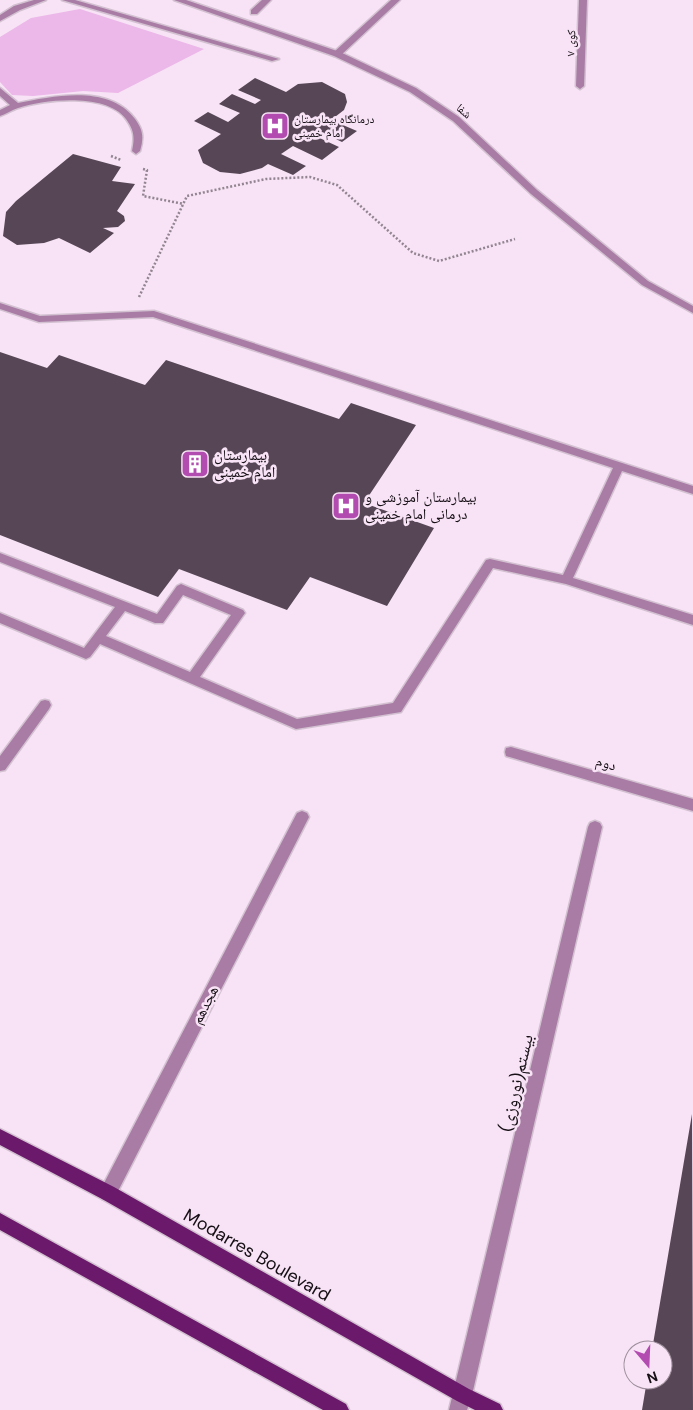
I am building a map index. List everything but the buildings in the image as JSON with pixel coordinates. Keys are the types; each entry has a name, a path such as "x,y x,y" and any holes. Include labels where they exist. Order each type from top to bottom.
{"main road":[{"name":"Modarres Boulevard","path":"0,1137 108,1193 460,1402 494,1410"},
{"path":"0,1221 340,1410"}],"street":[{"path":"0,19 17,8 42,0"},
{"path":"66,0 275,59"},
{"name":"شفا","path":"178,0 337,54 382,74 442,108 534,192 645,283 693,310"},
{"path":"254,12 267,0"},
{"path":"337,54 396,0"},
{"name":"کوی ۷","path":"580,86 583,0"},
{"path":"0,91 16,106"},
{"path":"0,113 16,106 45,100 76,98 111,102 130,115 139,135 136,151"},
{"path":"0,306 39,319 154,314 693,490"},
{"path":"566,580 619,466"},
{"path":"0,557 158,620 181,589 239,612 192,679"},
{"path":"98,638 296,724 396,708 490,563 566,580 693,620"},
{"path":"0,618 86,654 122,605"},
{"path":"0,766 45,704"},
{"name":"دوم","path":"511,752 693,805"},
{"name":"هجدهم","path":"108,1193 302,817"},
{"name":"بیستم(نوروزی)","path":"460,1402 596,827"}],"path":[{"path":"111,156 129,163"},
{"path":"138,167 147,170 144,196 184,204"},
{"path":"130,315 188,196 235,185 266,179 310,177 337,185 413,253 439,261 515,239"}],"shaded area":[{"path":"80,9 204,49 118,93 83,91 33,96 12,95 0,82 0,37 31,18"}],"place":[{"name":"درمانگاه بیمارستان امام خمینی","path":"275,126"},
{"name":"بیمارستان امام خمینی","path":"195,464"},
{"name":"بیمارستان آموزشی و درمانی امام خمینی","path":"346,506"}]}
